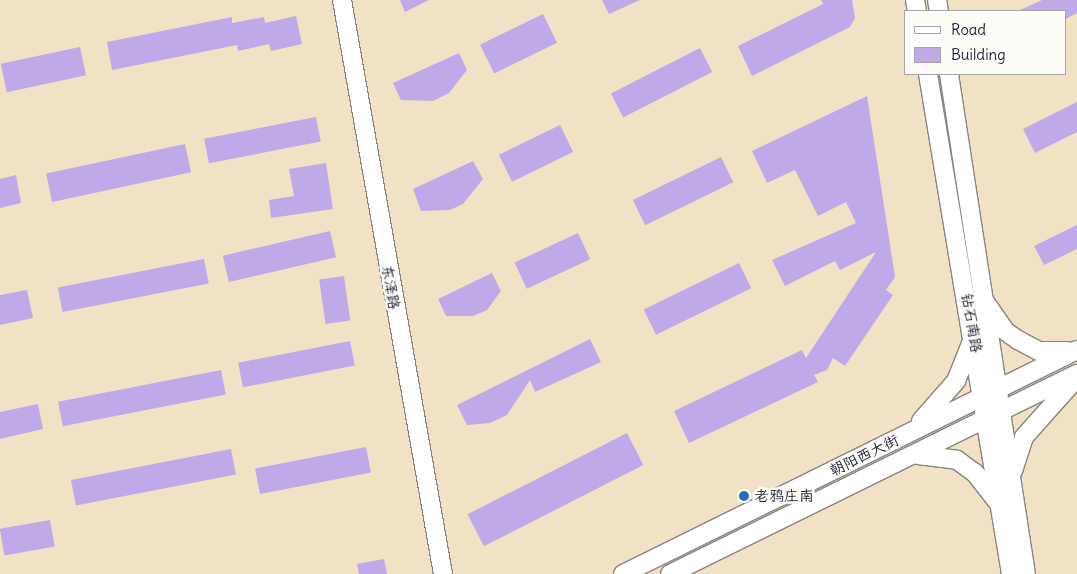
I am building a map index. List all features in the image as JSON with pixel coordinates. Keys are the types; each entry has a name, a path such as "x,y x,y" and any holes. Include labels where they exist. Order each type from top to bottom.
{"main road":[{"name":"东泽路","path":"342,0 443,574"},
{"name":"钻石南路","path":"928,75 973,331 990,393"},
{"name":"钻石南路","path":"949,75 982,297 1001,510 1011,574"},
{"path":"982,297 1005,331 1027,346 1058,354 1077,349"},
{"path":"903,436 930,414 956,381 970,354 973,331"},
{"name":"朝阳西大街","path":"623,574 1077,349"},
{"name":"朝阳西大街","path":"670,574 1077,374"},
{"path":"1012,486 1024,437 1053,400 1077,379"},
{"name":"钻石南路","path":"993,415 1012,486 1026,574"},
{"path":"910,456 931,454 957,460 987,485 1001,510"}],"building":[{"path":"400,0 429,0 405,12"},
{"path":"602,0 640,0 609,14"},
{"path":"821,0 852,0 855,18 850,27 752,76 738,46 823,4"},
{"path":"1042,0 1077,0 1077,13 1067,18 1067,10 1020,10"},
{"path":"543,14 557,43 494,73 480,45"},
{"path":"296,16 302,44 271,51 269,44 238,51 237,45 112,70 107,42 232,17 232,23 264,17 265,23"},
{"path":"80,47 86,75 7,92 1,64"},
{"path":"700,48 712,72 623,117 611,93"},
{"path":"459,53 467,70 449,93 433,101 401,100 393,83"},
{"path":"867,96 895,277 886,290 893,295 845,366 833,358 827,370 814,375 818,382 689,443 674,411 802,350 806,358 876,252 840,270 835,261 785,286 772,260 856,223 846,202 818,216 795,170 767,183 752,151"},
{"path":"1077,102 1077,132 1035,153 1023,129"},
{"path":"316,117 321,142 209,163 204,139"},
{"path":"560,125 573,152 512,182 499,155"},
{"path":"185,144 191,172 52,202 46,174"},
{"path":"721,157 733,182 645,225 633,200"},
{"path":"473,161 483,179 463,204 450,210 421,211 413,189"},
{"path":"326,163 333,209 271,218 269,200 294,196 289,169"},
{"path":"16,175 21,203 0,208 0,179"},
{"path":"1077,225 1077,249 1044,265 1034,246"},
{"path":"330,231 336,257 229,282 223,256"},
{"path":"578,233 590,259 527,289 515,263"},
{"path":"204,259 209,284 63,312 58,287"},
{"path":"739,263 751,288 656,335 644,309"},
{"path":"492,273 501,291 487,310 473,316 446,316 438,299"},
{"path":"344,276 350,321 326,324 319,279"},
{"path":"27,290 33,318 0,325 0,295"},
{"path":"590,339 601,362 535,392 530,380 507,415 490,423 467,425 457,405"},
{"path":"350,341 355,366 243,387 238,363"},
{"path":"221,370 226,395 63,426 58,402"},
{"path":"38,404 43,429 0,439 0,412"},
{"path":"627,433 643,465 484,546 468,514"},
{"path":"366,447 371,473 260,494 255,469"},
{"path":"231,449 236,475 76,506 71,480"},
{"path":"50,520 55,547 4,555 0,529"},
{"path":"384,559 387,574 359,574 357,564"}],"place":[{"name":"老鸦庄南","path":"744,496"}]}
